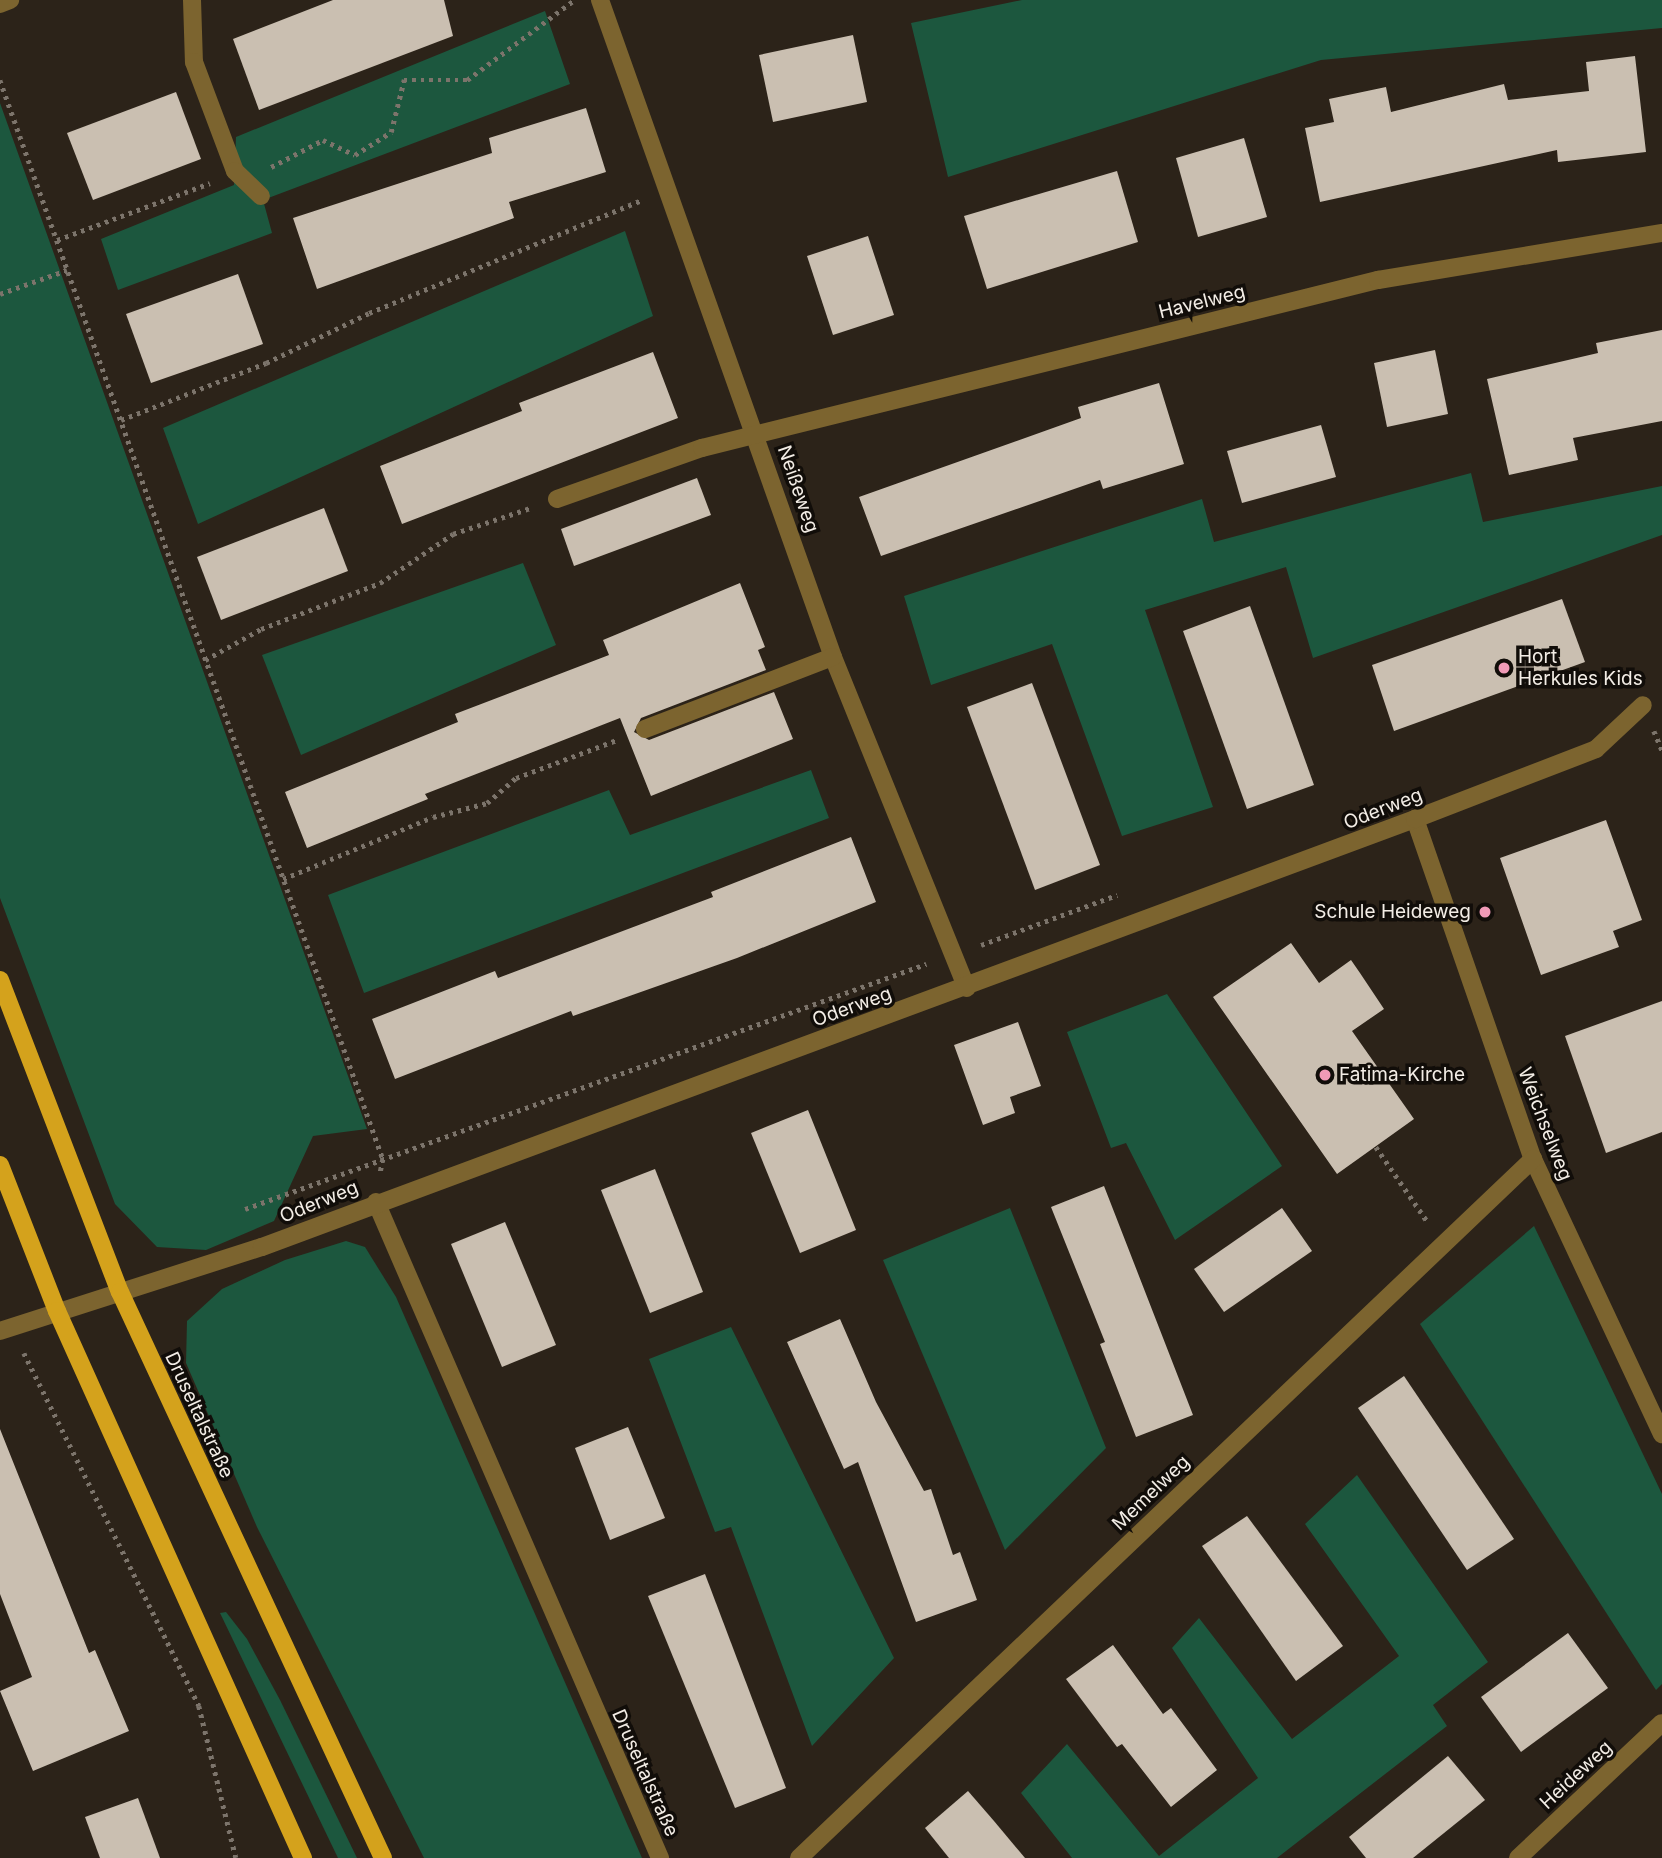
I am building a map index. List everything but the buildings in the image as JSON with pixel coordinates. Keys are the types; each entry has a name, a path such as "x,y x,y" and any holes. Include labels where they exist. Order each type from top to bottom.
{"main road":[{"name":"Druseltalstraße","path":"0,980 120,1292 383,1858"},
{"path":"0,1166 57,1311 303,1858"}],"street":[{"path":"0,4 10,0"},
{"path":"191,0 194,62 240,176 261,196"},
{"name":"Neißeweg","path":"600,0 757,435 833,657 967,988"},
{"name":"Havelweg","path":"557,499 702,448 1378,280 1662,233"},
{"path":"645,729 833,657"},
{"name":"Oderweg","path":"5,1329 262,1247 376,1202 967,988 1415,819 1596,748 1643,705"},
{"name":"Weichselweg","path":"1415,819 1532,1159 1662,1434"},
{"name":"Memelweg","path":"799,1858 1532,1159"},
{"name":"Druseltalstraße","path":"376,1202 528,1563 660,1858"},
{"name":"Heideweg","path":"1518,1858 1662,1723"}],"path":[{"path":"57,240 240,176 323,140 355,155 391,132 404,79 467,79 563,4"},
{"path":"0,80 383,1159 376,1202"},
{"path":"121,420 266,363 369,313 620,210"},
{"path":"0,294 67,270"},
{"path":"205,660 261,629 380,583 453,534 557,499"},
{"path":"283,879 433,817 487,803 516,778 645,729"},
{"path":"1376,1147 1427,1221"},
{"path":"5,1329 199,1706 236,1858"}],"green space":[{"path":"1022,0 1662,0 1662,28 1321,60 948,177 911,23"},
{"path":"545,11 570,84 263,200 272,233 118,290 101,239 234,185 236,137"},
{"path":"0,103 367,1129 313,1136 274,1221 206,1250 157,1247 115,1204 0,898"},
{"path":"625,231 653,316 198,524 163,428"},
{"path":"1471,473 1483,522 1662,486 1662,535 1313,658 1286,567 1145,610 1213,807 1122,836 1052,644 931,685 904,596 1202,499 1214,542"},
{"path":"523,563 556,645 301,755 262,655"},
{"path":"811,770 829,818 364,993 328,895 609,790 630,835"},
{"path":"1167,994 1282,1166 1175,1240 1126,1143 1111,1148 1067,1032"},
{"path":"1010,1208 1106,1448 1005,1550 883,1260"},
{"path":"1534,1226 1662,1494 1662,1684 1656,1690 1420,1324"},
{"path":"346,1241 365,1247 396,1297 642,1858 424,1858 257,1527 186,1363 187,1321 222,1289 285,1260"},
{"path":"731,1327 894,1658 812,1746 731,1527 715,1532 649,1359"},
{"path":"1357,1475 1488,1662 1433,1705 1447,1726 1277,1858 1072,1858 1021,1793 1067,1744 1159,1856 1258,1778 1172,1648 1199,1618 1292,1739 1399,1656 1305,1524"},
{"path":"226,1612 247,1639 280,1700 357,1858 338,1858 220,1613"}],"place":[{"name":"Hort Herkules Kids","path":"1504,668"},
{"name":"Schule Heideweg","path":"1485,912"},
{"name":"Fatima-Kirche","path":"1325,1075"}]}
